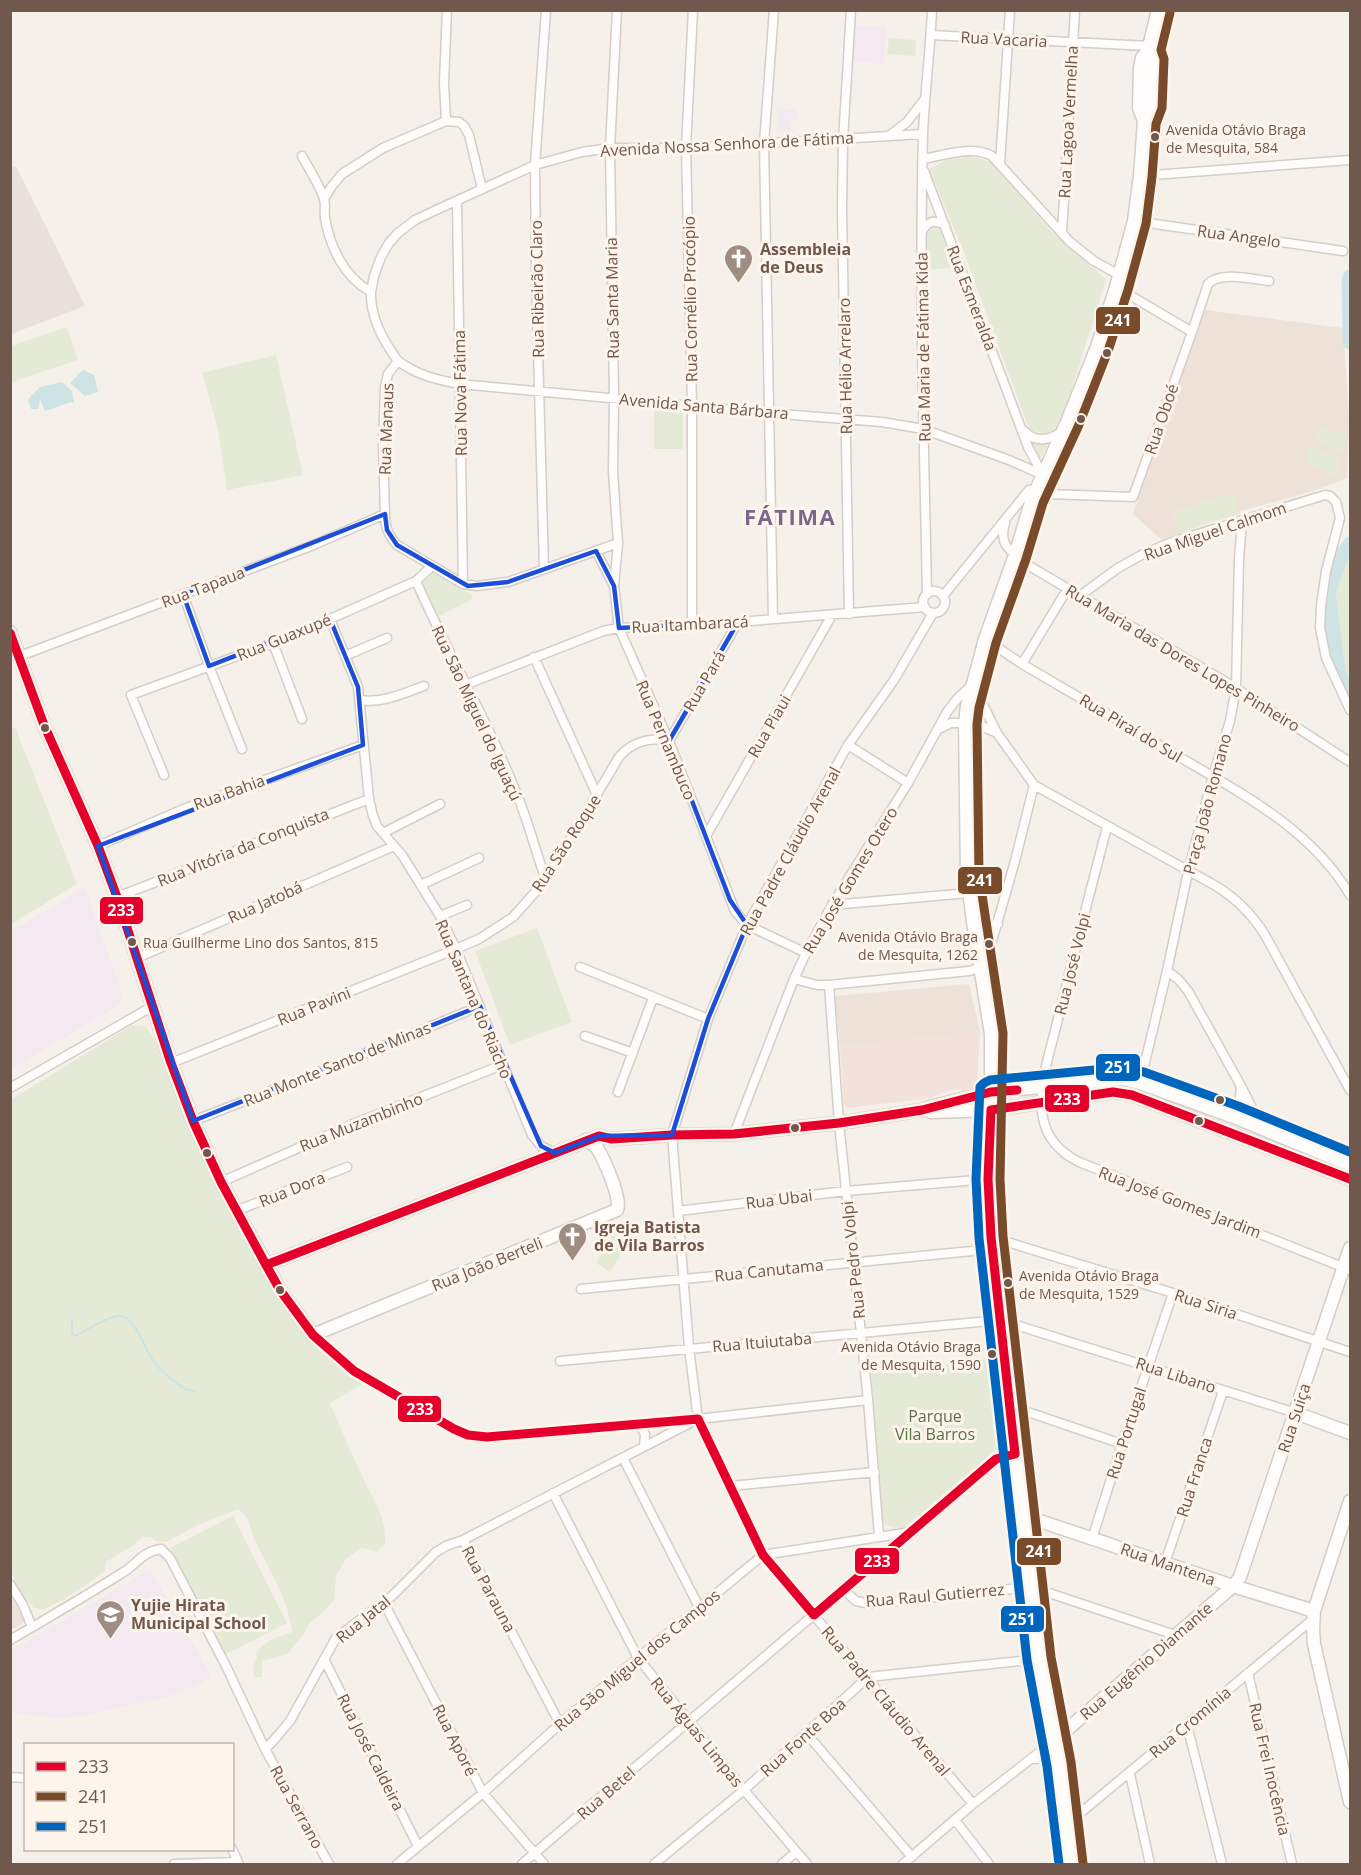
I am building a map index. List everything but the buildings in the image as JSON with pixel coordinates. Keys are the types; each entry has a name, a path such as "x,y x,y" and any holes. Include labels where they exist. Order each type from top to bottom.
{"street":[{"path":"446,121 444,83 447,10"},
{"name":"Rua Ribeirão Claro","path":"544,568 535,165 546,10"},
{"name":"Rua Santa Maria","path":"614,586 618,543 613,472 610,148 617,10"},
{"name":"Rua Cornélio Procópio","path":"692,624 692,405 686,148 693,10"},
{"path":"773,619 764,144 774,10"},
{"name":"Rua Hélio Arrelaro","path":"849,614 843,140 851,10"},
{"name":"Rua Maria de Fátima Kida","path":"927,594 922,231 923,134 932,10"},
{"path":"1000,164 1010,10"},
{"name":"Rua Lagoa Vermelha","path":"1062,233 1075,10"},
{"path":"1071,1864 1058,1758 1039,1659 992,1243 988,1179 991,1110 989,1018 969,894 965,723 985,639 1037,489 1064,431 1097,347 1118,281 1134,221 1140,176 1144,122 1139,108 1140,68 1158,10"},
{"name":"Rua Vacaria","path":"931,35 1148,48"},
{"path":"890,135 907,122 925,99"},
{"path":"324,199 342,174 360,161 383,148 446,121 459,122 467,130 482,189"},
{"name":"Avenida Nossa Senhora de Fátima","path":"371,292 381,257 398,233 415,220 535,165 582,152 610,148 686,148 923,134"},
{"path":"923,163 973,151 983,151 992,156 1070,242 1118,281 1192,332 1208,284 1212,280 1224,276 1269,281"},
{"path":"302,156 324,199 327,228 338,256 352,278 371,292"},
{"path":"1140,176 1350,160"},
{"name":"Rua Esmeralda","path":"923,163 1028,447 1043,475"},
{"name":"Rua Nova Fátima","path":"457,202 463,584"},
{"path":"922,231 935,220 945,225"},
{"name":"Rua Angelo","path":"1134,221 1343,251"},
{"name":"Rua Manaus","path":"371,292 372,308 381,336 398,361 388,374 386,387 383,446 385,522 390,537 397,545 463,584"},
{"name":"Rua Oboé","path":"1037,489 1048,494 1133,497 1192,332"},
{"name":"Avenida Santa Bárbara","path":"398,361 409,369 436,380 460,384 846,418 923,429 1009,460 1043,475"},
{"path":"1022,428 1029,436 1040,440 1048,439 1064,431"},
{"path":"1009,460 1014,462 1023,460 1028,447"},
{"path":"943,596 933,591 927,594 923,600 925,608 933,613 942,608 943,596 1029,490 1037,489"},
{"name":"Rua Miguel Calmom","path":"1080,595 1118,568 1145,553 1175,541 1330,495 1336,502 1340,518 1326,571 1320,628 1326,658 1350,711"},
{"name":"Rua Tapaua","path":"20,656 311,546 385,514"},
{"path":"1006,520 1002,539 1006,547 1015,555"},
{"name":"Praça João Romano","path":"1140,1083 1188,872 1230,721 1236,688 1242,520"},
{"path":"463,584 490,586 508,582 618,543"},
{"name":"Rua Pernambuco","path":"596,551 614,586 618,628 669,741 730,900 735,911 747,925"},
{"name":"Rua Maria das Dores Lopes Pinheiro","path":"1015,555 1026,564 1236,688 1350,762"},
{"name":"Rua Guaxupé","path":"164,775 130,695 273,643 330,619 416,581 432,566"},
{"name":"Rua São Miguel do Iguaçú","path":"416,581 491,736 519,800 546,880"},
{"path":"1022,664 1068,588"},
{"path":"183,594 242,749"},
{"name":"Rua Itambaracá","path":"465,685 603,631 618,628 738,622 925,608"},
{"name":"Rua Padre Cláudio Arenal","path":"933,613 894,680 848,745 747,925 708,1019 672,1135 689,1348 698,1419 763,1555 973,1804"},
{"name":"Rua Piaui","path":"706,836 832,615"},
{"name":"Rua Santana do Riacho","path":"330,619 358,687 369,799 377,826 394,846 440,916 480,1006 532,1135 541,1146 555,1153"},
{"name":"Rua Pará","path":"669,741 738,622"},
{"path":"10,632 44,724 98,846 171,1063 193,1121 221,1182 280,1290 313,1335 354,1371 468,1435 487,1437 698,1419 868,1400"},
{"path":"345,656 387,638"},
{"name":"Rua Piraí do Sul","path":"985,639 1022,664 1213,776 1299,833 1323,857 1350,895"},
{"path":"273,643 302,719"},
{"path":"534,657 597,795"},
{"path":"973,684 997,733 1034,785 1228,894 1243,905 1254,918 1350,1090"},
{"name":"Rua José Gomes Otero","path":"734,1134 806,952 832,905 908,783 936,730 957,699 973,684"},
{"path":"360,700 380,700 424,686"},
{"path":"936,730 951,723 975,723 997,733"},
{"name":"Rua São Roque","path":"456,949 479,939 513,917 546,880 627,748 650,739 669,741"},
{"name":"Rua Bahia","path":"98,846 186,808 363,745"},
{"path":"848,745 908,783"},
{"path":"794,979 817,985 829,985 980,968 986,962 998,924 1034,785"},
{"name":"Rua Vitória da Conquista","path":"117,897 369,799"},
{"path":"383,834 440,804"},
{"name":"Rua José Volpi","path":"1041,1102 1042,1087 1069,973 1107,827"},
{"name":"Rua Jatobá","path":"137,958 394,846"},
{"path":"421,885 479,858"},
{"path":"832,905 969,894"},
{"path":"440,916 467,905"},
{"path":"974,928 998,924"},
{"path":"747,925 806,952"},
{"name":"Rua Pavini","path":"171,1063 456,949"},
{"path":"580,967 708,1019"},
{"path":"1167,971 1188,991 1262,1128"},
{"name":"Rua Pedro Volpi","path":"829,985 839,1123 868,1400 879,1536"},
{"path":"618,1092 653,998"},
{"path":"10,1088 153,1006"},
{"name":"Rua Monte Santo de Minas","path":"193,1121 480,1006"},
{"path":"585,1036 633,1053"},
{"name":"Rua Muzambinho","path":"221,1182 352,1124 502,1065"},
{"path":"266,1265 598,1137 612,1139 734,1134 839,1123 922,1110 991,1092 1122,1079 1140,1083 1234,1117 1349,1164"},
{"path":"1234,1117 1239,1105 1241,1086"},
{"path":"922,1110 931,1112 991,1110 1113,1092 1132,1095 1350,1179"},
{"name":"Rua José Gomes Jardim","path":"1041,1102 1047,1133 1067,1155 1091,1167 1347,1268"},
{"path":"528,1163 534,1149 532,1135"},
{"path":"606,1166 605,1146 612,1139"},
{"name":"Rua João Berteli","path":"313,1335 611,1214 618,1208 619,1198 596,1146 586,1140"},
{"name":"Rua Dora","path":"236,1211 347,1167"},
{"name":"Rua Ubai","path":"678,1211 846,1191 988,1179"},
{"name":"Rua Canutama","path":"580,1289 853,1262 992,1243"},
{"name":"Rua Siria","path":"992,1243 1173,1293 1350,1352"},
{"name":"Rua Suiça","path":"1233,1586 1243,1570 1318,1342 1347,1268 1350,1248"},
{"name":"Rua Portugal","path":"1092,1539 1173,1293"},
{"name":"Rua Ituiutaba","path":"560,1360 1000,1320"},
{"name":"Rua Libano","path":"1000,1320 1296,1413 1350,1433"},
{"name":"Rua Franca","path":"1165,1563 1223,1391"},
{"path":"1010,1406 1122,1444"},
{"name":"Rua Parauna","path":"560,1724 463,1540 698,1419"},
{"path":"639,1424 645,1434 644,1446"},
{"name":"Rua Betel","path":"522,1864 996,1459 1015,1454"},
{"path":"622,1458 699,1607"},
{"path":"731,1486 874,1472"},
{"name":"Rua Águas Limpas","path":"553,1493 638,1658 807,1864"},
{"path":"1350,1502 1314,1615 1313,1630 1350,1802"},
{"name":"Rua Mantena","path":"1022,1515 1314,1615"},
{"name":"Rua São Miguel dos Campos","path":"397,1864 483,1793 638,1658 763,1555 912,1532"},
{"name":"Rua Jatal","path":"265,1749 290,1721 340,1633 384,1603 436,1552 463,1540"},
{"name":"Rua Serrano","path":"32,1627 126,1571 146,1553 160,1549 170,1558 226,1666 265,1749 329,1864"},
{"path":"10,1584 23,1605 32,1627 10,1640"},
{"name":"Rua Eugênio Diamante","path":"903,1864 973,1804 1055,1740 1233,1586"},
{"path":"1030,1587 1175,1635"},
{"name":"Rua Raul Gutierrez","path":"844,1590 856,1601 870,1604 1030,1587"},
{"name":"Rua Aporé","path":"384,1603 483,1793 544,1864"},
{"name":"Rua Cromínia","path":"1066,1825 1130,1774 1314,1615"},
{"name":"Rua José Caldeira","path":"324,1659 418,1846"},
{"path":"868,1677 1039,1659"},
{"name":"Rua Frei Inocência","path":"1248,1673 1292,1864"},
{"name":"Rua Fonte Boa","path":"654,1864 744,1790 868,1677"},
{"path":"1187,1725 1222,1864"},
{"path":"806,1734 912,1857"},
{"path":"1032,1759 1058,1758"},
{"path":"1130,1774 1150,1864"},
{"path":"955,1820 989,1864"},
{"path":"782,1864 796,1852"},
{"path":"174,1864 239,1863"}],"highlighted area":[{"path":"385,514 387,530 397,545 468,586 508,582 596,551 614,586 619,628 738,622 669,741 730,900 747,925 708,1019 672,1135 599,1136 555,1153 541,1146 480,1006 193,1121 98,846 363,745 358,687 330,619 209,666 183,594"}],"shaded area":[{"path":"854,25 886,28 884,64 851,62"},
{"path":"777,109 797,109 797,119 791,119 791,132 777,131"},
{"path":"16,166 85,306 11,334 10,168"},
{"path":"1205,310 1343,328 1349,417 1347,478 1310,492 1241,511 1239,514 1162,540 1133,514"},
{"path":"83,370 94,375 98,392 85,396 70,383"},
{"path":"62,382 72,391 74,403 45,411 40,399 38,409 31,409 28,399 40,387"},
{"path":"85,888 123,996 116,1007 11,1069 11,931"},
{"path":"969,984 980,1031 840,1048 835,996"},
{"path":"980,1031 977,1087 974,1091 963,1094 961,1089 947,1091 931,1098 847,1108 844,1104 840,1048"},
{"name":"Yujie Hirata Municipal School","path":"150,1569 212,1677 166,1697 82,1716 58,1718 11,1713 11,1651"},
{"path":"10,1596 26,1621 11,1630 10,1630"}],"green space":[{"path":"889,38 916,40 915,56 887,54"},
{"path":"969,156 991,162 1052,232 1106,279 1059,431 1040,434 1029,429 965,255 929,169 947,160"},
{"path":"930,223 943,226 960,267 923,270 926,226"},
{"path":"67,327 78,360 17,380 14,373 17,381 11,383 11,346"},
{"path":"276,355 303,475 227,490 218,429 202,373"},
{"path":"654,410 683,410 683,449 654,449"},
{"path":"1320,426 1348,437 1341,453 1316,442"},
{"path":"1028,439 1048,445 1039,460"},
{"path":"1309,445 1341,458 1335,476 1305,461"},
{"path":"1234,493 1239,514 1179,533 1172,512"},
{"path":"1350,560 1350,700 1326,657 1327,571"},
{"path":"434,571 473,595 471,600 437,617 422,583"},
{"path":"15,727 77,884 11,924 10,728"},
{"path":"537,928 572,1022 510,1045 475,951"},
{"path":"131,1026 145,1026 156,1042 184,1115 209,1169 298,1324 327,1354 366,1382 330,1403 379,1511 384,1526 385,1545 377,1551 361,1548 346,1559 336,1576 334,1600 309,1624 304,1634 287,1654 262,1661 262,1677 254,1677 253,1666 256,1654 271,1640 292,1632 287,1608 278,1585 255,1541 248,1520 238,1509 198,1525 166,1542 155,1541 151,1537 142,1537 134,1545 106,1562 105,1571 98,1577 43,1610 34,1608 21,1592 11,1572 10,1100"},
{"path":"613,1234 628,1243 610,1272 596,1263"},
{"name":"Parque Vila Barros","path":"996,1358 1004,1443 904,1528 894,1528 883,1523 871,1373"},
{"path":"233,1516 287,1623 224,1655 170,1548"}],"waterway":[{"path":"1350,277 1350,342"},
{"path":"1350,544 1340,559 1328,592 1338,673 1350,697"},
{"path":"72,1320 72,1333 77,1335 109,1318 119,1316 125,1318 135,1328 154,1362 181,1387 195,1391"}],"transit line":[{"name":"241","path":"1083,1863 1071,1762 1051,1657 1003,1236 1000,1179 1003,1033 979,875 977,724 996,643 1043,503 1078,427 1108,351 1146,224 1156,124 1162,108 1164,59 1161,50 1170,13"},
{"name":"233","path":"10,633 44,725 98,846 171,1063 193,1121 221,1182 280,1290 313,1335 354,1371 468,1435 487,1437 698,1419 763,1555 814,1615 996,1459 1015,1454 991,1237 988,1179 991,1110 1113,1092 1132,1095 1350,1179"},
{"name":"251","path":"1059,1864 1047,1766 1027,1660 979,1238 976,1179 980,1087 990,1080 1125,1067 1238,1106 1350,1152"},
{"name":"233","path":"266,1265 599,1136 612,1139 734,1134 839,1123 922,1110 991,1092 1017,1090"}],"place":[{"name":"Avenida Otávio Braga de Mesquita, 584","path":"1155,137"},
{"name":"Assembleia de Deus","path":"739,284"},
{"name":"Rua Guilherme Lino dos Santos, 815","path":"132,942"},
{"name":"Avenida Otávio Braga de Mesquita, 1262","path":"989,944"},
{"name":"Igreja Batista de Vila Barros","path":"573,1262"},
{"name":"Avenida Otávio Braga de Mesquita, 1529","path":"1008,1283"},
{"name":"Avenida Otávio Braga de Mesquita, 1590","path":"992,1354"},
{"name":"Yujie Hirata Municipal School","path":"110,1640"}],"district":[{"name":"FÁTIMA","path":"790,516"}]}
